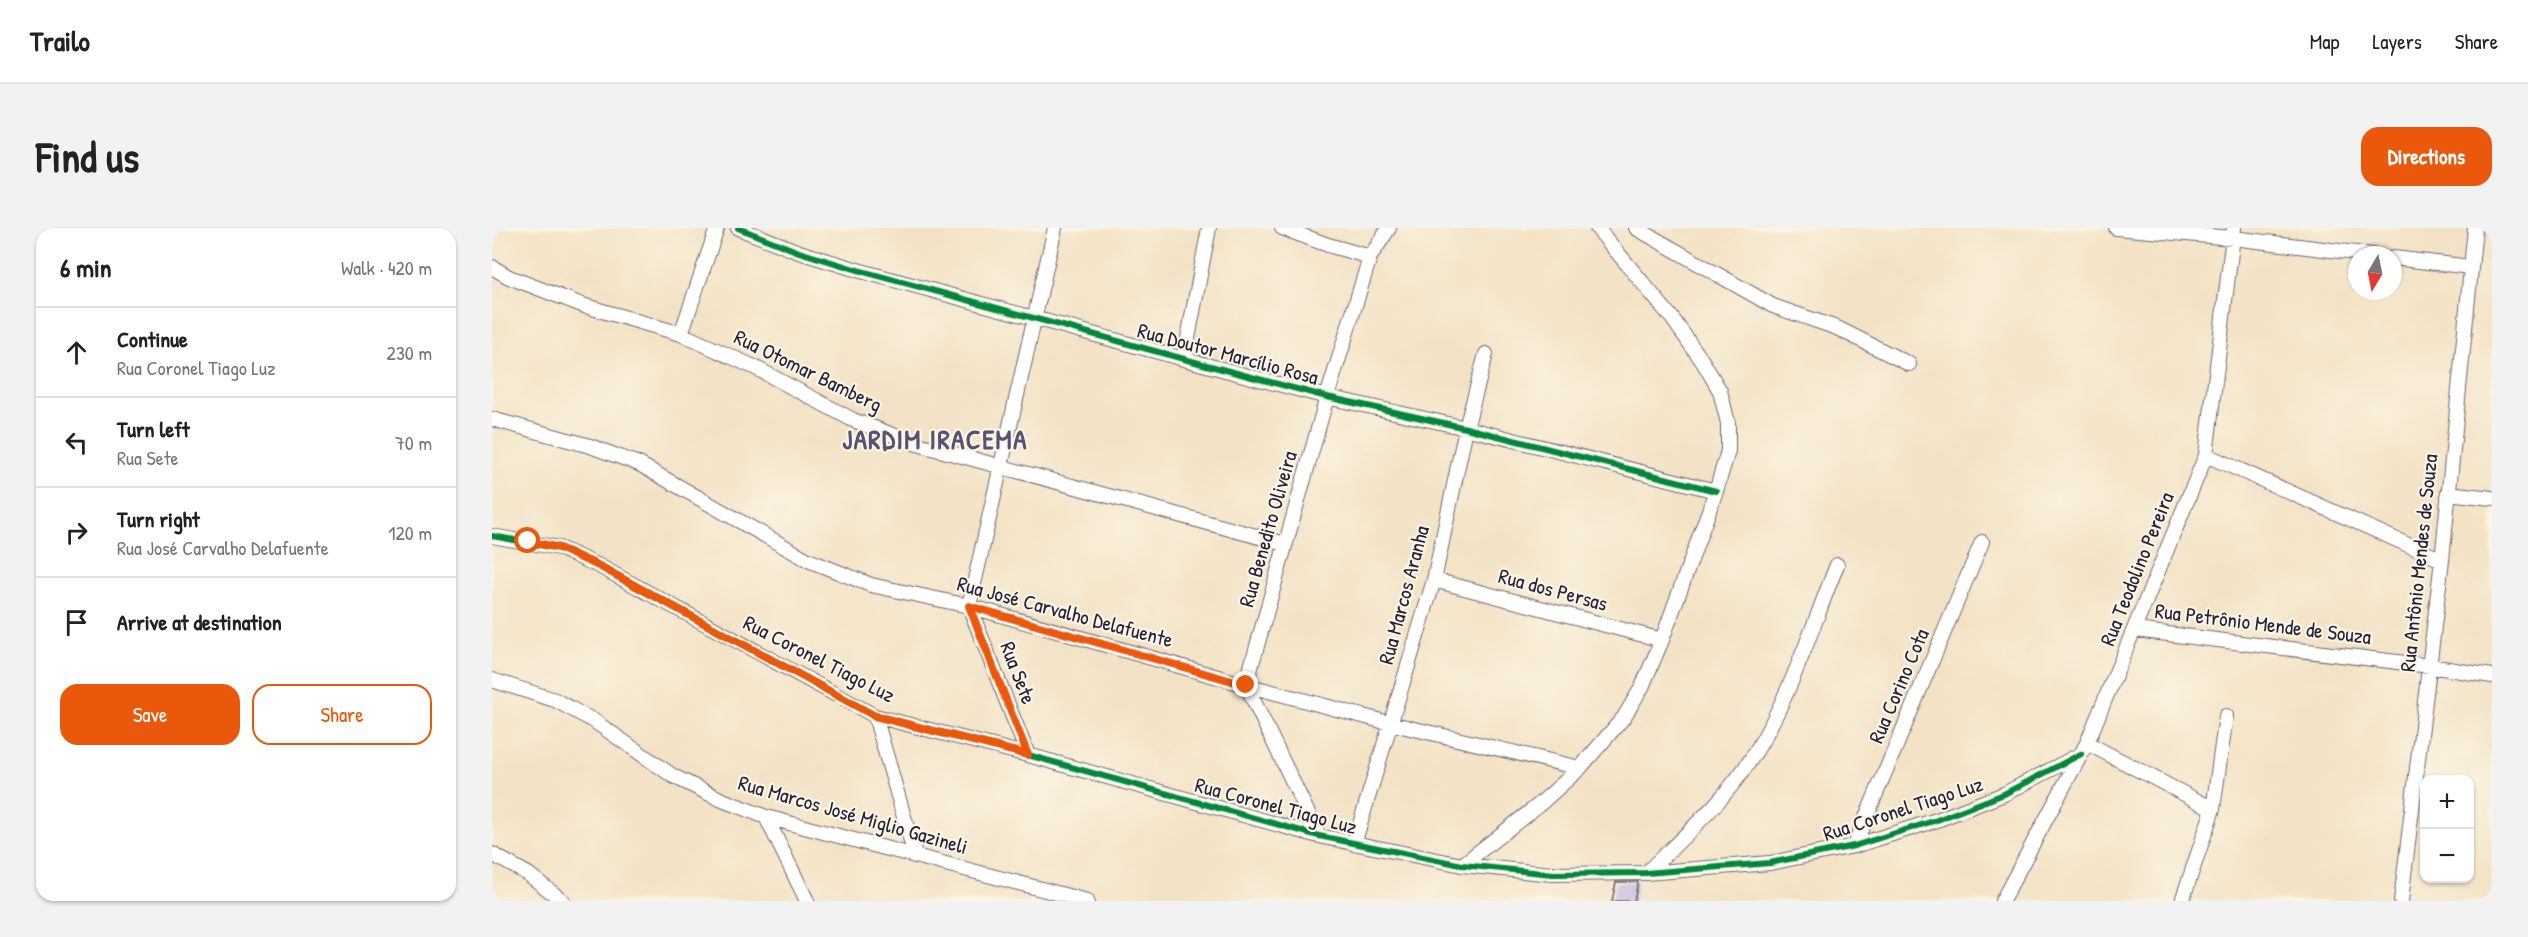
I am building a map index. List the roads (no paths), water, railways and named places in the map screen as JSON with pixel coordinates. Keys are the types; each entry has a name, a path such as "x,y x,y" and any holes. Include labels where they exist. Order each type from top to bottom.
{"street":[{"path":"681,334 717,228"},
{"name":"Rua Doutor Marcílio Rosa","path":"738,228 799,252 861,271 1184,359 1327,397 1466,428 1716,491"},
{"path":"969,606 1055,228"},
{"path":"1184,359 1209,228"},
{"path":"1282,228 1370,257"},
{"name":"Rua Benedito Oliveira","path":"1246,685 1327,397 1370,257 1389,228"},
{"path":"1462,865 1580,768 1624,717 1642,687 1662,640 1716,491 1728,451 1728,423 1720,391 1672,318 1597,228"},
{"path":"1636,228 1773,306 1837,328 1909,364"},
{"path":"2115,228 2234,233 2348,251"},
{"name":"Rua Antônio Mendes de Souza","path":"2402,901 2442,560 2475,228"},
{"name":"Rua Teodolino Pereira","path":"2002,901 2084,749 2206,455 2234,233"},
{"path":"2402,259 2471,267"},
{"name":"Rua Otomar Bamberg","path":"492,267 509,277 582,304 681,334 753,367 853,420 914,443 1285,544"},
{"name":"Rua Marcos Aranha","path":"1354,844 1434,580 1466,428 1486,354"},
{"name":"Rua José Carvalho Delafuente","path":"492,419 590,446 639,464 808,560 871,585 969,606 1389,723 1580,768"},
{"path":"2206,455 2442,560"},
{"path":"2448,493 2492,498"},
{"name":"Rua Coronel Tiago Luz","path":"492,536 559,548 599,566 875,716 1028,755 1319,836 1462,865 1553,874 1646,873 1770,863 1854,846 1937,820 2004,794 2084,749"},
{"name":"Rua Corino Cota","path":"1854,846 1982,542"},
{"path":"1646,873 1732,786 1757,750 1782,701 1837,565"},
{"name":"Rua dos Persas","path":"1434,580 1662,640"},
{"name":"Rua Sete","path":"969,606 1028,755"},
{"name":"Rua Petrônio Mende de Souza","path":"2135,630 2430,666 2492,676"},
{"name":"Rua Marcos José Miglio Gazineli","path":"492,680 555,700 594,721 673,776 720,799 766,817 1087,901"},
{"path":"1246,685 1319,836"},
{"path":"875,716 915,855"},
{"path":"2182,901 2213,809 2226,716"},
{"path":"2084,749 2213,809"},
{"path":"766,817 807,901"},
{"path":"492,854 528,874 563,901"}],"district":[{"name":"JARDIM IRACEMA","path":"935,440"}]}
